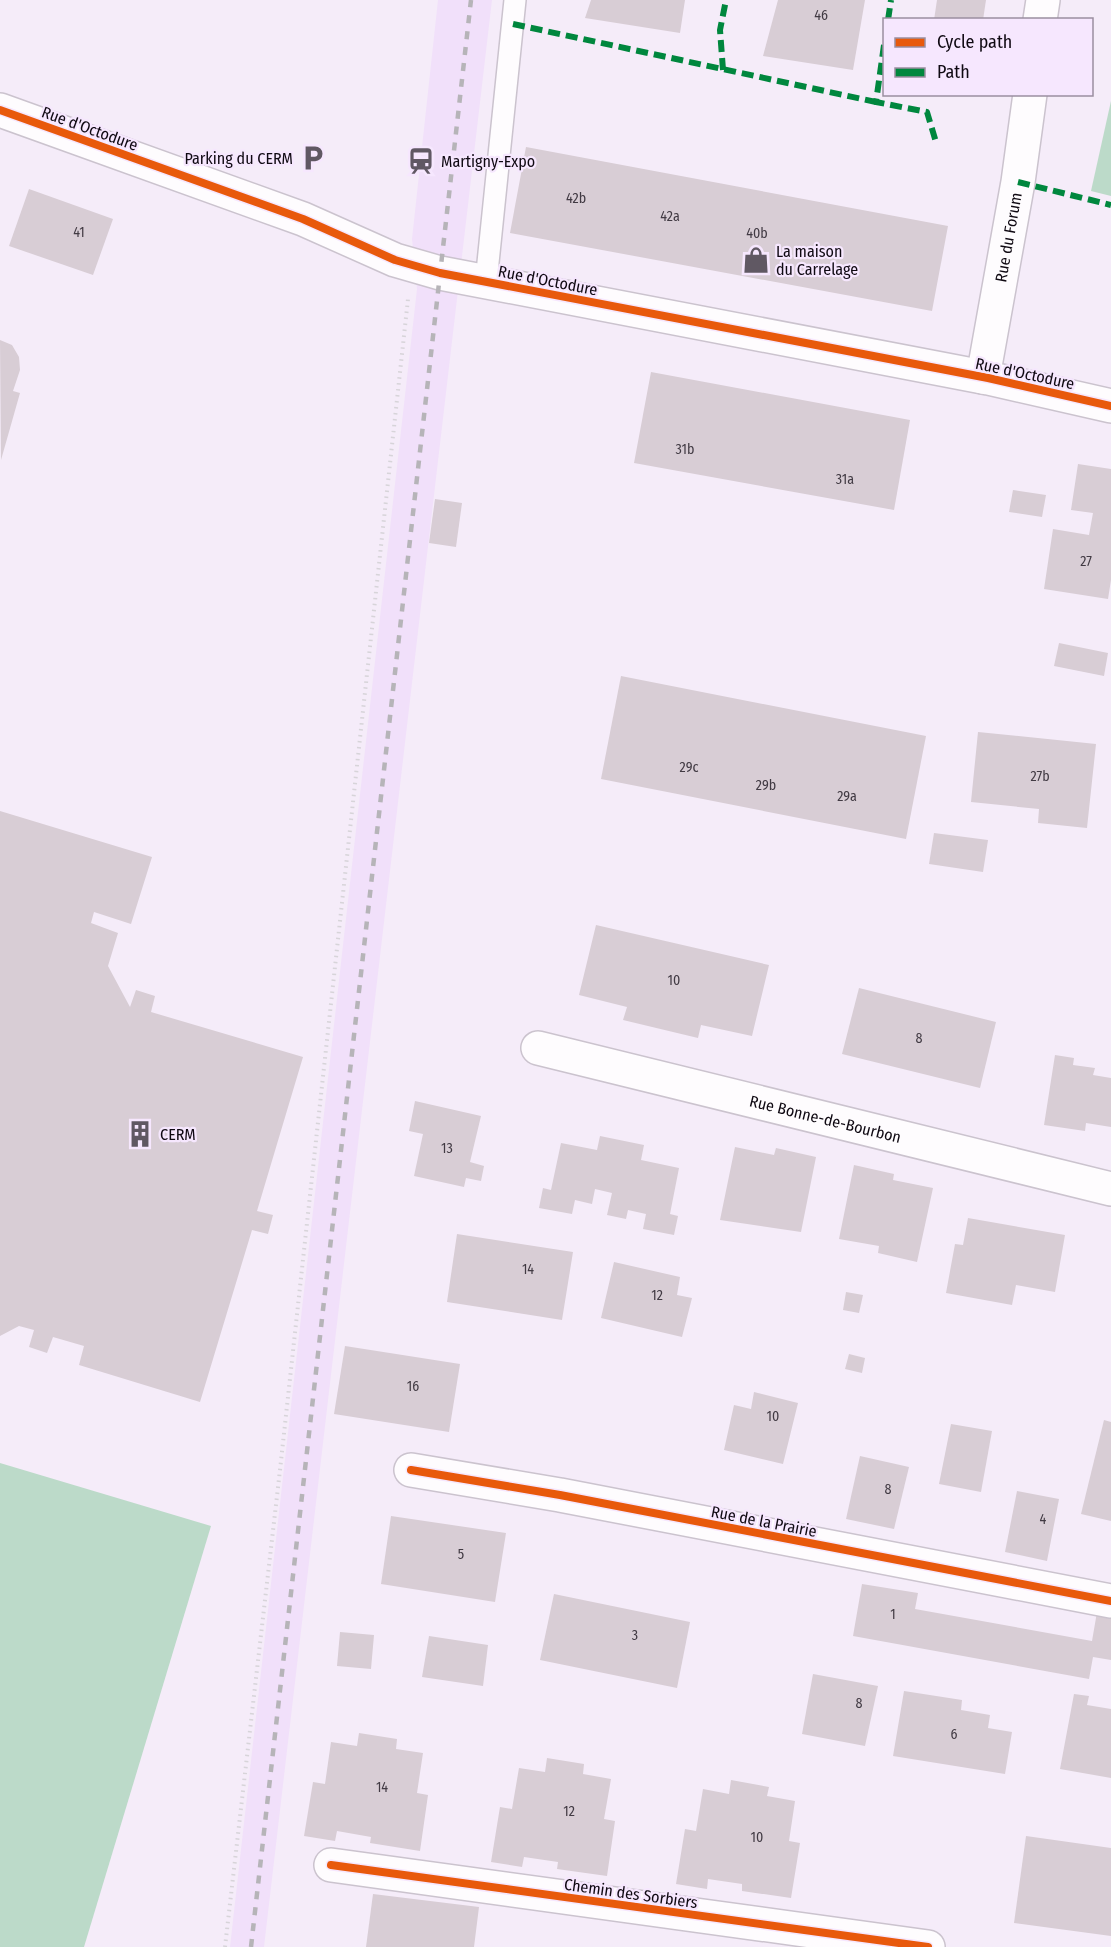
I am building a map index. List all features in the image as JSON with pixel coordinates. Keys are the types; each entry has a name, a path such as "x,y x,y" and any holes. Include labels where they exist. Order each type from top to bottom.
{"street":[{"path":"1040,18 1043,0"},
{"name":"Rue du Forum","path":"983,377 1018,182 1030,96"},
{"name":"Rue d'Octodure","path":"0,110 303,219 412,266 983,377 1111,406"},
{"name":"Rue Bonne-de-Bourbon","path":"538,1048 1111,1189"},
{"name":"Rue de la Prairie","path":"411,1470 560,1495 1111,1601"},
{"name":"Chemin des Sorbiers","path":"331,1865 928,1947"}],"lane":[{"path":"486,282 515,0"}],"path":[{"path":"225,1947 279,1481 412,266"}],"shaded area":[{"path":"438,0 492,0 264,1947 230,1947 417,289 412,239"}],"green space":[{"path":"1111,101 1111,196 1091,191"},
{"path":"0,1463 211,1526 84,1947 0,1947"}],"building":[{"path":"591,0 685,0 680,33 585,18"},
{"path":"778,0 865,0 853,70 763,56"},
{"path":"937,0 986,0 983,18 934,18"},
{"path":"526,147 948,226 932,311 510,233"},
{"path":"29,189 113,219 93,275 9,246"},
{"path":"0,340 12,345 19,357 20,370 13,391 20,393 1,460"},
{"path":"651,372 910,420 894,510 634,463"},
{"path":"1078,464 1111,469 1111,580 1108,599 1044,589 1053,529 1089,535 1093,513 1071,510"},
{"path":"1013,490 1046,495 1042,517 1009,512"},
{"path":"435,499 462,503 456,547 429,543"},
{"path":"1059,643 1108,653 1104,676 1054,666"},
{"path":"621,676 926,736 906,839 601,779"},
{"path":"978,732 1096,744 1087,828 1038,823 1039,809 971,802"},
{"name":"CERM","path":"0,811 152,857 131,924 94,912 91,923 118,933 108,966 130,1007 136,990 155,996 151,1012 303,1057 257,1211 273,1215 268,1234 252,1230 200,1402 79,1365 84,1346 53,1337 47,1353 29,1347 34,1330 19,1326 0,1336"},
{"path":"934,833 988,840 983,872 929,864"},
{"path":"596,925 769,965 752,1036 701,1025 698,1038 623,1020 627,1007 579,995"},
{"path":"859,988 996,1022 980,1088 842,1054"},
{"path":"1055,1055 1074,1058 1073,1065 1095,1068 1093,1075 1111,1078 1111,1127 1086,1123 1085,1131 1044,1125"},
{"path":"415,1101 481,1116 470,1162 484,1166 481,1181 466,1178 464,1187 414,1176 423,1134 409,1131"},
{"path":"600,1136 644,1145 641,1160 679,1168 670,1214 678,1216 674,1235 643,1229 646,1214 628,1210 626,1219 607,1215 612,1193 595,1189 592,1204 575,1200 572,1214 539,1208 543,1188 551,1190 561,1143 597,1150"},
{"path":"735,1147 774,1155 776,1148 816,1157 801,1232 720,1220"},
{"path":"854,1165 894,1174 893,1180 933,1188 917,1262 878,1253 879,1246 839,1239"},
{"path":"968,1218 1065,1235 1055,1292 1016,1285 1012,1305 946,1293 955,1244 963,1245"},
{"path":"457,1234 573,1252 562,1320 447,1302"},
{"path":"614,1262 680,1277 677,1295 692,1298 682,1337 601,1318"},
{"path":"846,1292 863,1295 859,1313 843,1310"},
{"path":"345,1346 460,1364 449,1432 334,1414"},
{"path":"849,1354 865,1358 862,1373 845,1369"},
{"path":"754,1392 798,1403 783,1464 724,1450 734,1405 751,1409"},
{"path":"1104,1420 1111,1422 1111,1521 1081,1514"},
{"path":"951,1424 992,1431 981,1492 939,1484"},
{"path":"860,1456 909,1467 894,1529 846,1519"},
{"path":"1017,1491 1059,1499 1047,1561 1005,1552"},
{"path":"391,1516 506,1533 495,1602 381,1584"},
{"path":"862,1584 918,1593 915,1609 1092,1641 1097,1612 1111,1615 1111,1660 1093,1657 1089,1679 853,1636"},
{"path":"554,1594 690,1622 677,1688 540,1660"},
{"path":"340,1632 374,1635 371,1669 337,1666"},
{"path":"429,1636 488,1645 483,1686 422,1677"},
{"path":"813,1674 878,1686 865,1746 802,1734"},
{"path":"904,1691 962,1700 961,1710 990,1715 988,1728 1012,1732 1005,1774 893,1756"},
{"path":"1074,1694 1089,1696 1087,1705 1111,1709 1111,1778 1060,1769"},
{"path":"359,1733 397,1739 396,1749 423,1753 417,1793 428,1795 420,1851 370,1843 371,1837 337,1831 335,1841 304,1836 313,1782 325,1784 331,1742 357,1746"},
{"path":"547,1758 584,1764 583,1774 611,1779 604,1819 615,1821 607,1876 557,1869 558,1862 524,1857 522,1867 491,1862 500,1807 512,1809 519,1768 545,1772"},
{"path":"731,1780 769,1787 767,1796 795,1801 789,1841 800,1843 791,1898 742,1891 742,1884 708,1879 707,1889 676,1884 685,1829 696,1831 703,1789 729,1794"},
{"path":"1026,1836 1111,1848 1111,1936 1014,1923"},
{"path":"373,1894 479,1907 474,1947 366,1947"}],"railway":[{"path":"251,1947 471,0"}],"marked path":[{"path":"723,70 720,30 726,0"},
{"path":"888,18 891,0"},
{"path":"513,24 876,102"},
{"path":"883,52 876,102 927,112 936,142"},
{"path":"1018,182 1111,205"}],"cycle path":[{"path":"0,110 303,219 395,260 440,273 988,378 1111,406"},
{"path":"411,1470 560,1495 1111,1601"},
{"path":"331,1865 928,1947"}],"place":[{"name":"Parking du CERM","path":"313,158"},
{"name":"Martigny-Expo","path":"421,161"},
{"name":"La maison du Carrelage","path":"756,260"},
{"name":"CERM","path":"140,1134"}]}
